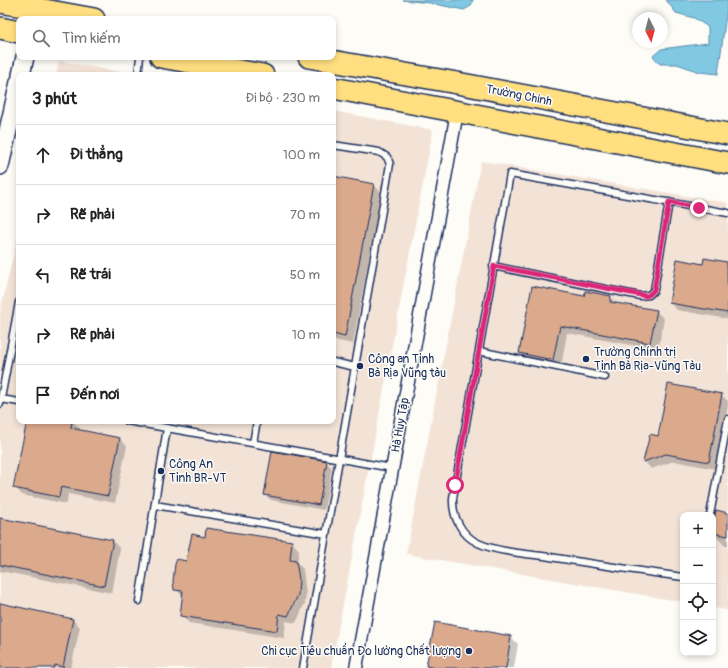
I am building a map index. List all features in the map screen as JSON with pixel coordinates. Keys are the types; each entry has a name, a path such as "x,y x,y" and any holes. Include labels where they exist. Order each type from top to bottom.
{"highway":[{"path":"0,2 35,14 59,16"},
{"path":"0,28 16,31"},
{"path":"178,60 246,72"},
{"name":"Trường Chinh","path":"326,60 728,134"},
{"path":"336,89 728,163"}],"street":[{"path":"21,72 24,60"},
{"path":"0,166 16,95"},
{"name":"Hà Huy Tập","path":"356,668 457,112"}],"lane":[{"path":"138,72 140,60"},
{"path":"303,668 390,164 387,158 379,152 336,145"},
{"path":"680,577 508,551 478,543 459,526 452,508 453,498 510,174 728,213"},
{"path":"494,266 640,296 649,295 654,290 669,202"},
{"path":"16,321 1,401 16,402"},
{"path":"479,351 605,377"},
{"path":"336,363 355,366"},
{"path":"711,512 728,419"},
{"path":"144,424 392,468"},
{"path":"253,443 256,424"},
{"path":"139,601 167,428"},
{"path":"155,505 326,534"}],"shaded area":[{"path":"59,61 120,72 57,72"},
{"name":"Công an Tỉnh Bà Rịa Vũng tàu","path":"336,112 433,130 331,668 0,668 0,312 16,244 16,424 336,424"},
{"name":"Trường Chính trị Tỉnh Bà Rịa-Vũng Tàu","path":"481,161 728,203 728,610 716,608 716,512 680,512 680,601 406,554"}],"water":[{"path":"403,0 473,0 471,6 464,10 430,3"},
{"path":"666,0 728,0 718,74 700,72 677,64 660,64 653,56 661,49 708,43 708,27 694,18 676,13"}],"building":[{"path":"336,177 374,184 345,337 336,335"},
{"path":"704,258 727,262 728,313 669,303 677,259 703,264"},
{"path":"532,286 584,296 585,291 611,296 610,302 657,310 650,343 560,326 553,360 519,353"},
{"path":"668,384 722,394 709,462 666,454 643,462 650,434 658,436"},
{"path":"26,424 72,424 71,428 120,438 108,496 61,487 59,497 13,488"},
{"path":"272,451 327,461 319,505 264,495"},
{"path":"716,510 728,513 728,536 716,534"},
{"path":"0,518 113,540 104,586 0,565"},
{"path":"206,528 292,541 290,560 296,561 299,579 298,595 288,616 279,614 277,631 180,616 183,591 174,590 173,581 175,564 177,559 186,561 192,534 205,537"},
{"path":"0,603 73,619 63,667 55,665 54,668 0,668"},
{"name":"Chi cục Tiêu chuẩn Đo lường Chất lượng","path":"435,622 511,636 506,668 435,668 426,666"}],"place":[{"name":"Trường Chính trị Tỉnh Bà Rịa-Vũng Tàu","path":"586,359"},
{"name":"Công an Tỉnh Bà Rịa Vũng tàu","path":"360,366"},
{"name":"Công An Tỉnh BR-VT","path":"161,471"},
{"name":"Chi cục Tiêu chuẩn Đo lường Chất lượng","path":"469,651"}],"route":[{"path":"455,485 494,266 646,296 654,290 669,202 699,208"}]}
